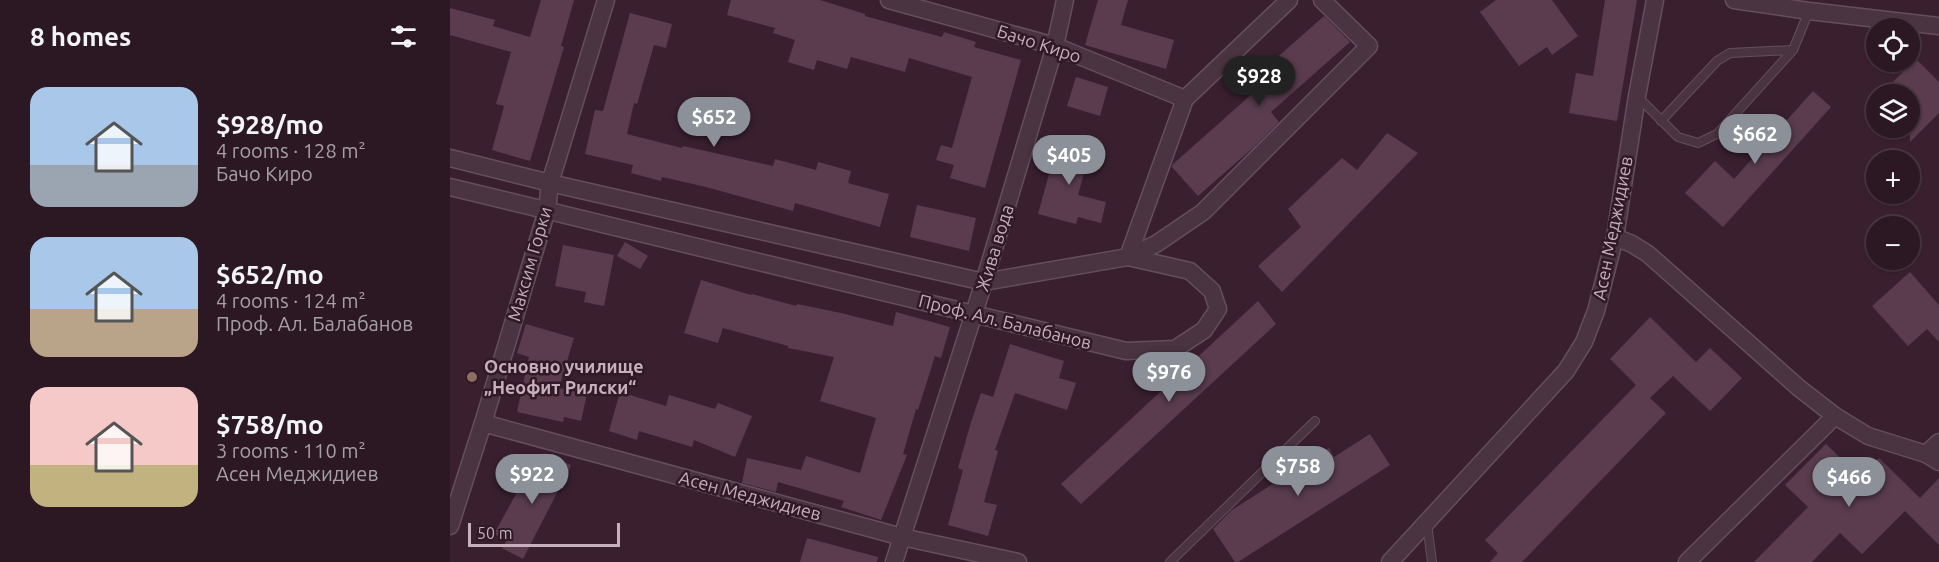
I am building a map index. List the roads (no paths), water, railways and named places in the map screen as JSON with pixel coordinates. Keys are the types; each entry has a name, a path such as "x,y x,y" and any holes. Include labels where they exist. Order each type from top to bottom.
{"street":[{"name":"Максим Горки","path":"450,526 547,210 550,183 606,0"},
{"name":"Бачо Киро","path":"889,0 1055,46 1185,99"},
{"name":"Жива вода","path":"894,562 974,315 1055,46 1065,0"},
{"path":"1128,257 1185,99 1289,0"},
{"path":"1128,257 1156,244 1203,212 1369,46 1322,0"},
{"name":"Асен Меджидиев","path":"1390,562 1566,370 1584,342 1596,311 1615,237 1655,0"},
{"path":"1734,0 1939,26"},
{"name":"Проф. Ал. Балабанов","path":"450,158 984,282 1128,257 1190,271 1212,291 1218,309 1204,330 1175,349 1126,351 450,187"},
{"path":"1615,237 1648,254 1799,388 1835,416 1868,436 1933,458 1939,442"},
{"path":"1687,562 1835,416"},
{"name":"Асен Меджидиев","path":"483,423 902,537 1018,562"}],"lane":[{"path":"1637,96 1678,137 1698,143 1717,134 1793,50 1809,11"},
{"path":"1661,121 1717,61 1730,53 1793,50"},
{"path":"1170,562 1315,421"},
{"path":"1427,522 1432,562"}],"place":[{"name":"Основно училище „Неофит Рилски“","path":"472,377"}]}
